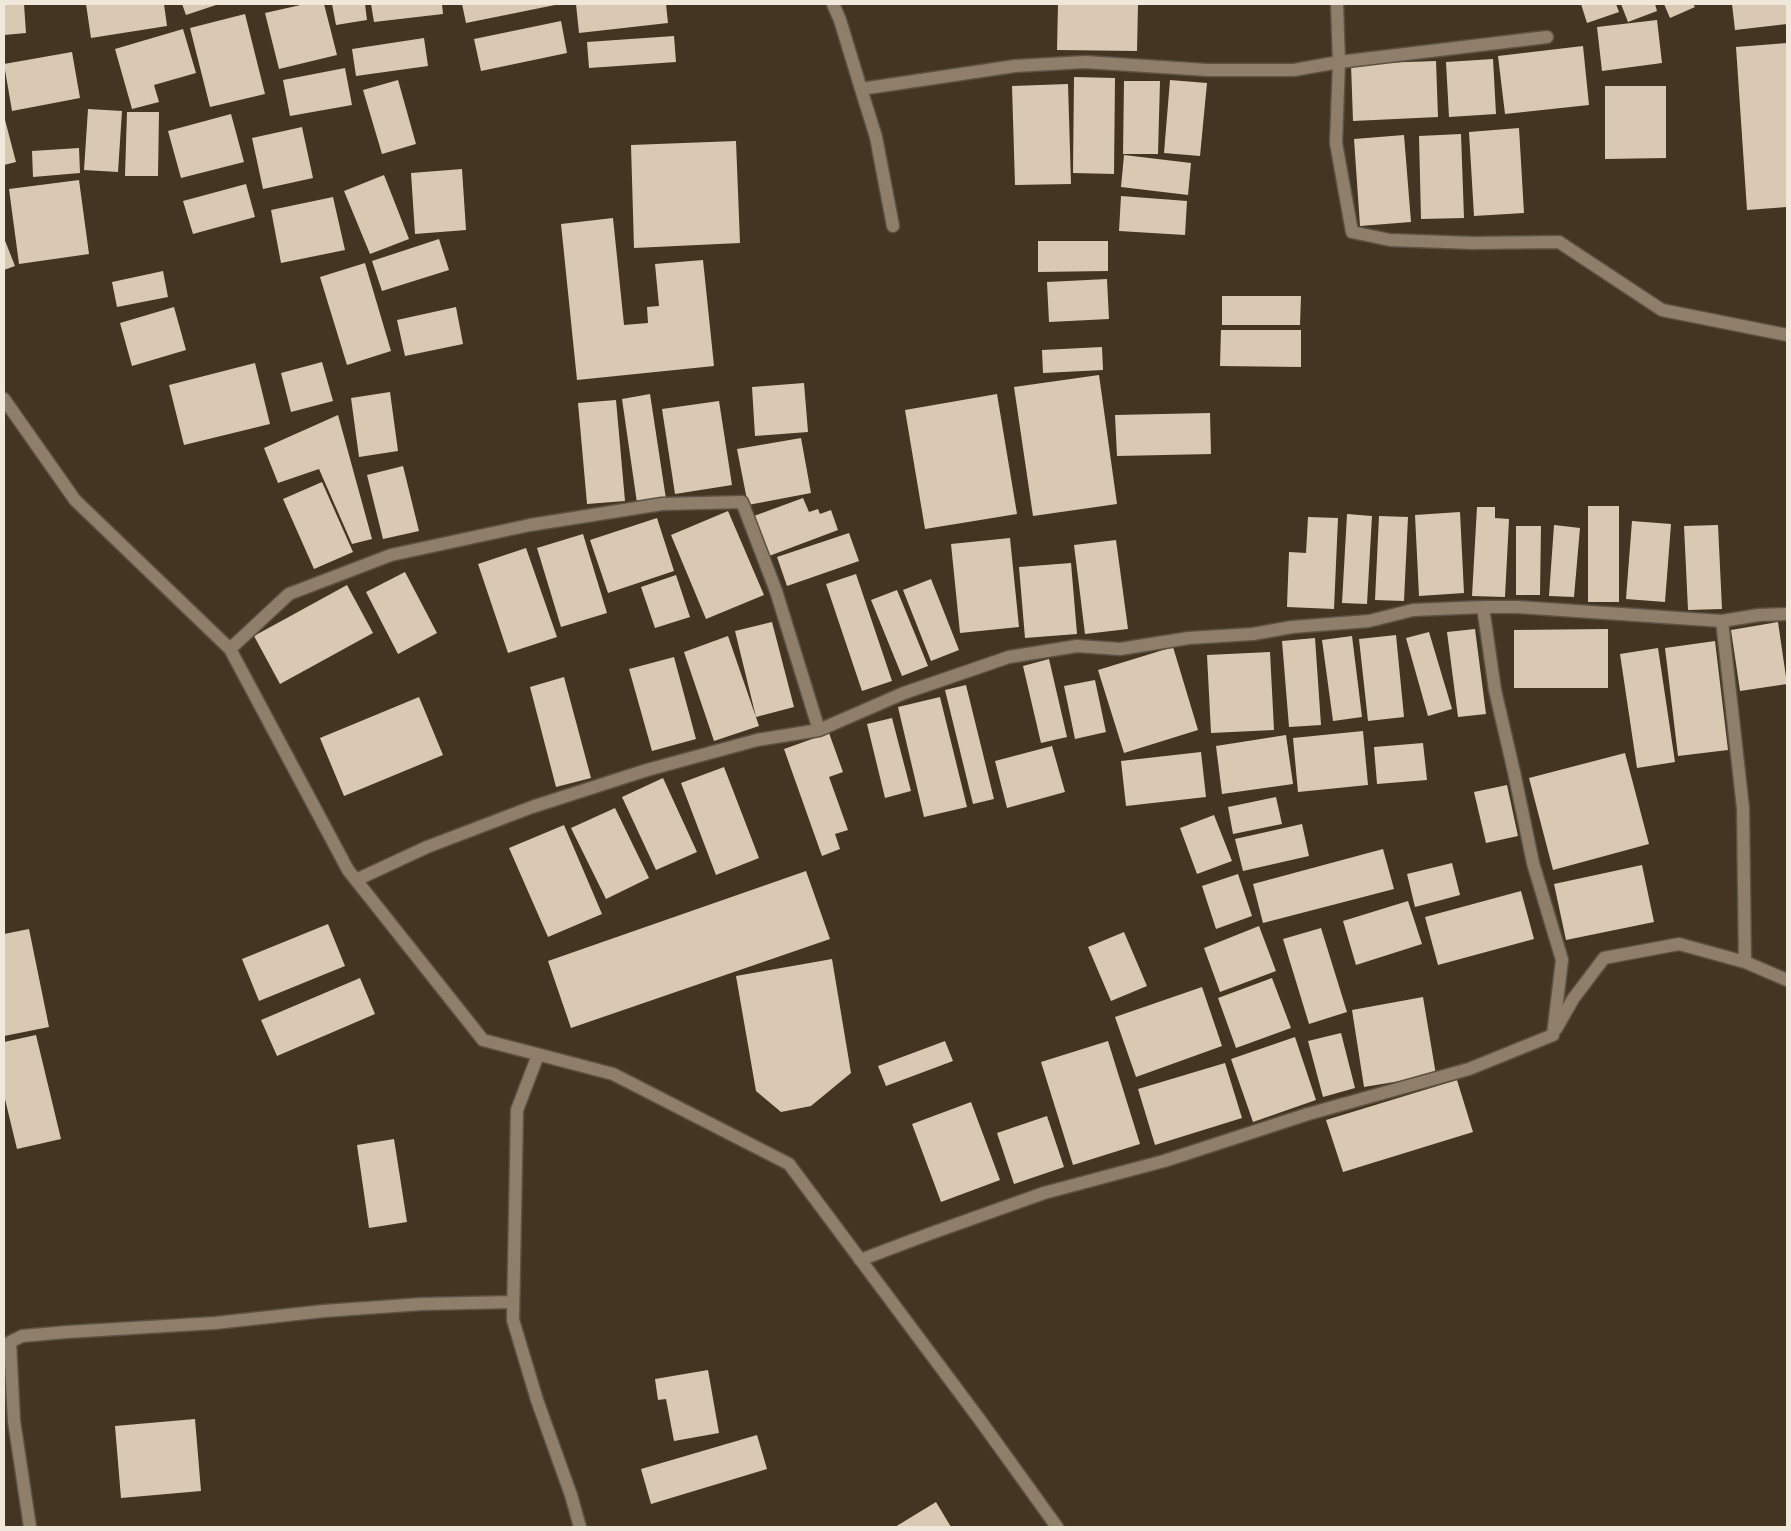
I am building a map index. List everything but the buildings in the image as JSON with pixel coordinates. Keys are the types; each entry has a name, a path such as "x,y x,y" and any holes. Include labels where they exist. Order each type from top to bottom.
{"street":[{"path":"833,4 840,20 876,137 893,226"},
{"path":"1337,4 1340,62 1336,143 1352,232 1390,240 1472,243 1559,242 1662,310 1787,335"},
{"path":"861,88 944,78 1015,66 1086,62 1207,70 1294,70 1340,62 1547,37"},
{"path":"4,399 75,500 230,649 348,870 483,1040 613,1074 789,1164 980,1420 1056,1527"},
{"path":"230,649 289,594 391,555 530,525 662,504 742,502 776,591 819,730"},
{"path":"356,880 427,847 532,807 647,770 757,740 819,730 904,693 1009,657 1077,646 1120,650 1189,638 1253,634 1292,627 1370,622 1413,610 1483,607 1518,608 1722,621 1759,615 1787,614"},
{"path":"1483,607 1495,690 1533,863 1562,960 1553,1035"},
{"path":"1722,621 1743,808 1745,962"},
{"path":"860,1260 1044,1193 1164,1161 1308,1114 1468,1069 1553,1035 1573,999 1604,958 1679,944 1745,962 1787,980"},
{"path":"538,1055 517,1110 514,1320 537,1400 572,1495 580,1527"},
{"path":"30,1527 14,1421 10,1342 22,1336 215,1323 324,1311 422,1304 513,1302"}]}
